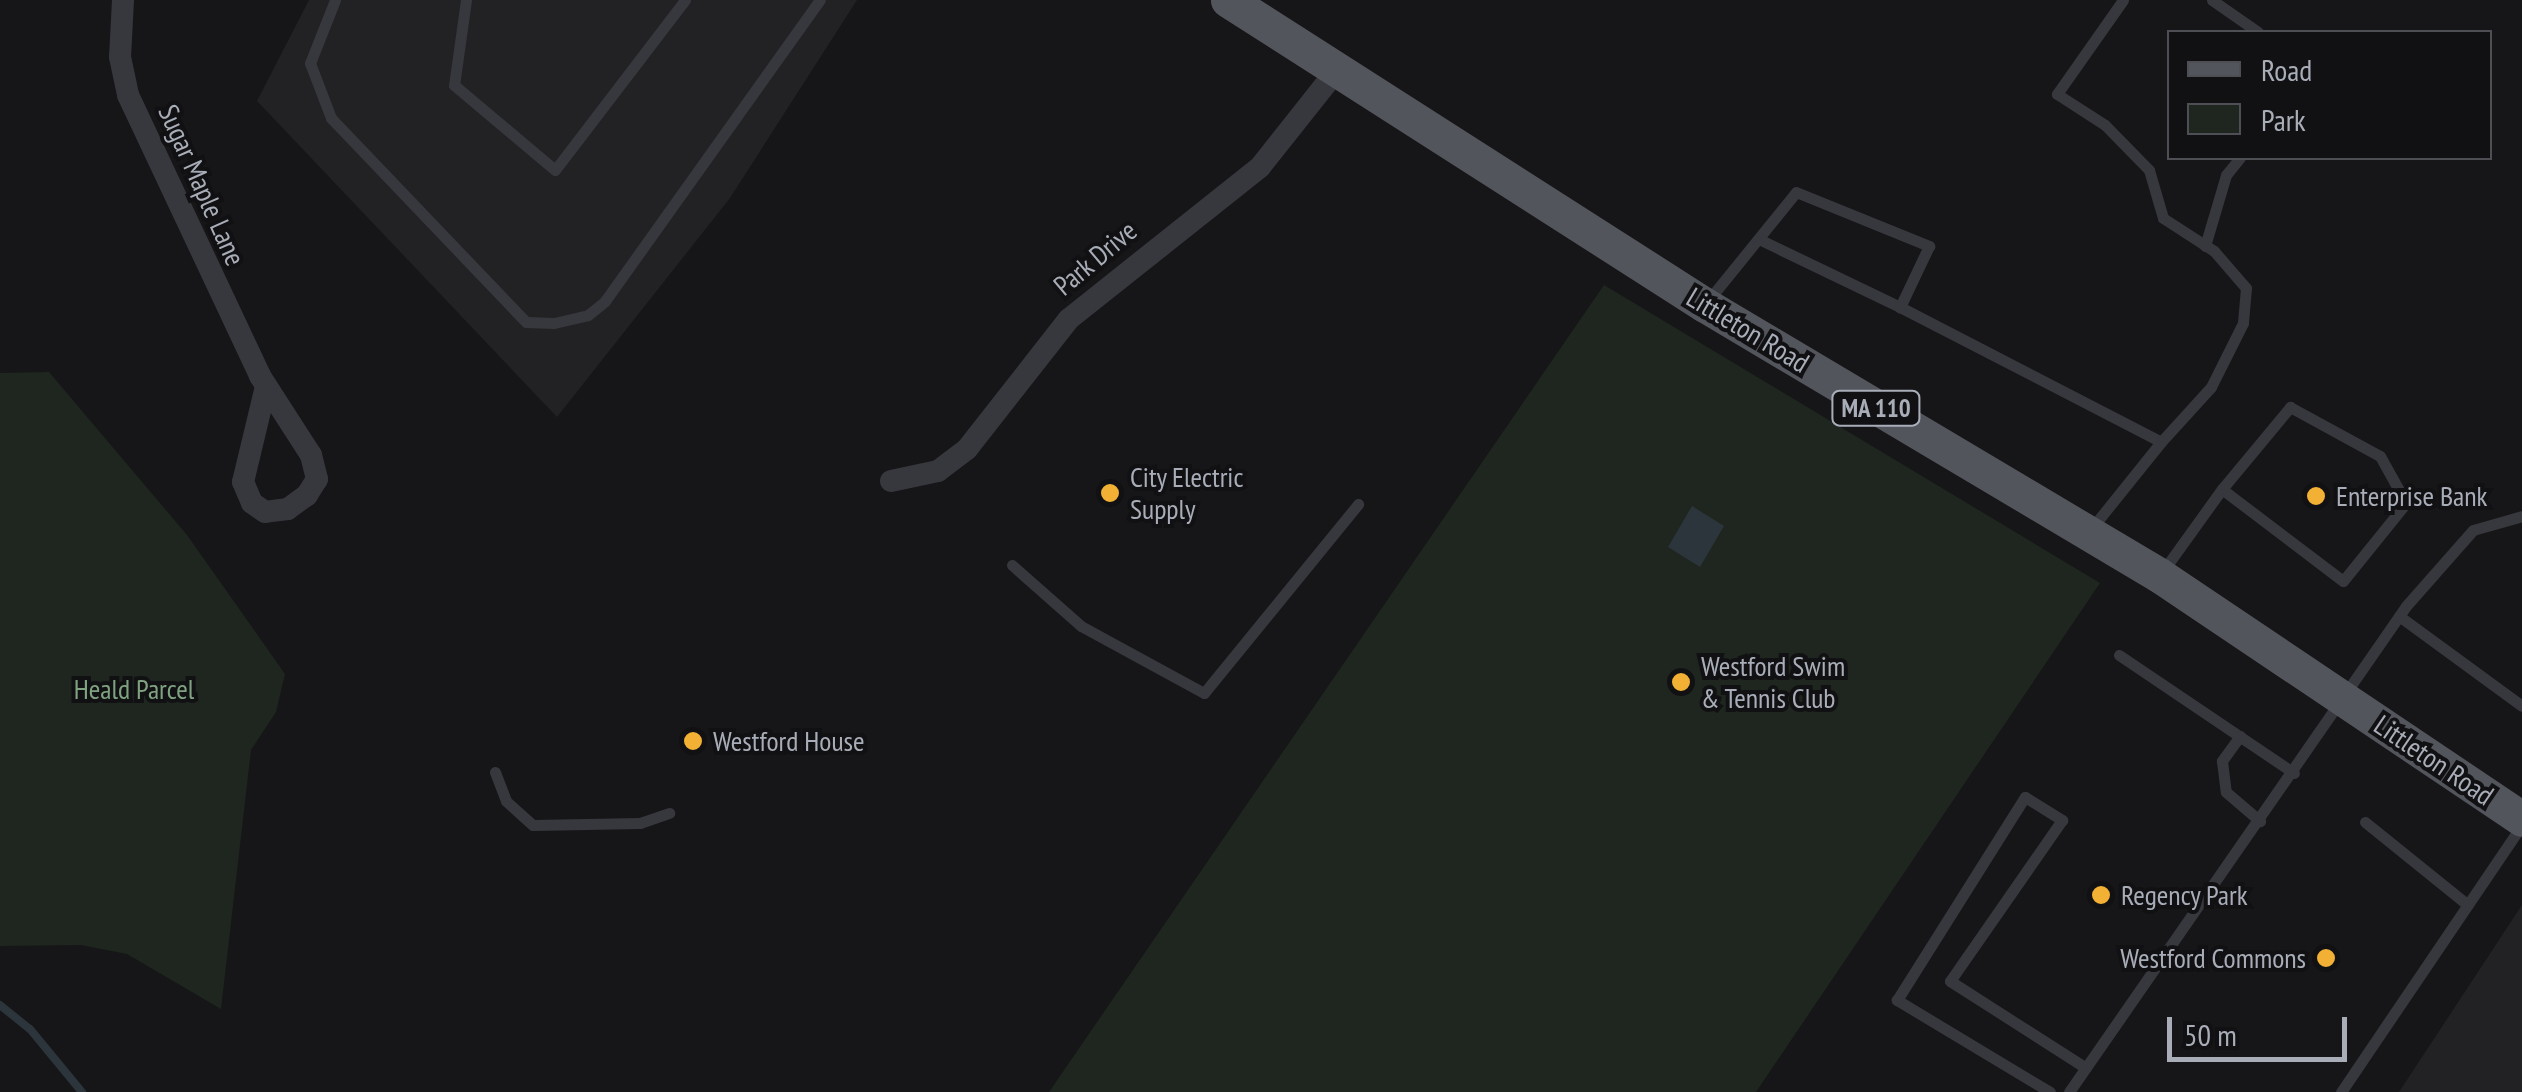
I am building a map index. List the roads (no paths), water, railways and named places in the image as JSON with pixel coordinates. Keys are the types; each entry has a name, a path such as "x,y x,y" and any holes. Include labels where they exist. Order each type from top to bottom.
{"main road":[{"name":"Littleton Road","path":"1228,0 1705,305 2159,575 2522,822"}],"street":[{"name":"Sugar Maple Lane","path":"122,0 120,57 128,95 266,386 311,455 317,479 288,508 265,512 252,503 243,482 266,386"},
{"name":"Park Drive","path":"890,480 938,471 967,449 1082,306 1260,167 1337,70"}],"lane":[{"path":"335,0 310,64 331,118 526,322 554,322 588,315 605,301 820,0"},
{"path":"466,0 454,85 555,170 685,0"},
{"path":"2088,533 2210,387 2243,324 2246,288 2205,246 2163,218 2150,170 2104,125 2057,94 2124,0"},
{"path":"2212,0 2255,30"},
{"path":"2205,246 2226,175 2238,160"},
{"path":"1705,305 1796,192 1929,246 1900,307"},
{"path":"1759,239 2161,442"},
{"path":"2159,575 2222,488 2290,407 2380,456 2406,503 2344,581 2222,488"},
{"path":"1012,565 1081,626 1204,693 1358,504"},
{"path":"2069,1092 2346,700 2399,616 2473,530 2522,516"},
{"path":"2399,616 2522,706"},
{"path":"2119,655 2294,773"},
{"path":"2240,736 2222,761 2226,792 2260,821"},
{"path":"495,772 506,802 533,824 640,823 669,812"},
{"path":"2050,1092 1897,1000 2025,797 2062,820 1950,981 2086,1068"},
{"path":"2364,822 2468,905"},
{"path":"2341,1092 2522,822"}],"waterway":[{"path":"0,1005 30,1029 82,1092"}],"place":[{"name":"City Electric Supply","path":"1110,493"},
{"name":"Enterprise Bank","path":"2316,496"},
{"name":"Westford Swim & Tennis Club","path":"1681,682"},
{"name":"Westford House","path":"693,741"},
{"name":"Regency Park","path":"2101,895"},
{"name":"Westford Commons","path":"2326,958"}],"park label":[{"name":"Heald Parcel","path":"134,689"}]}
